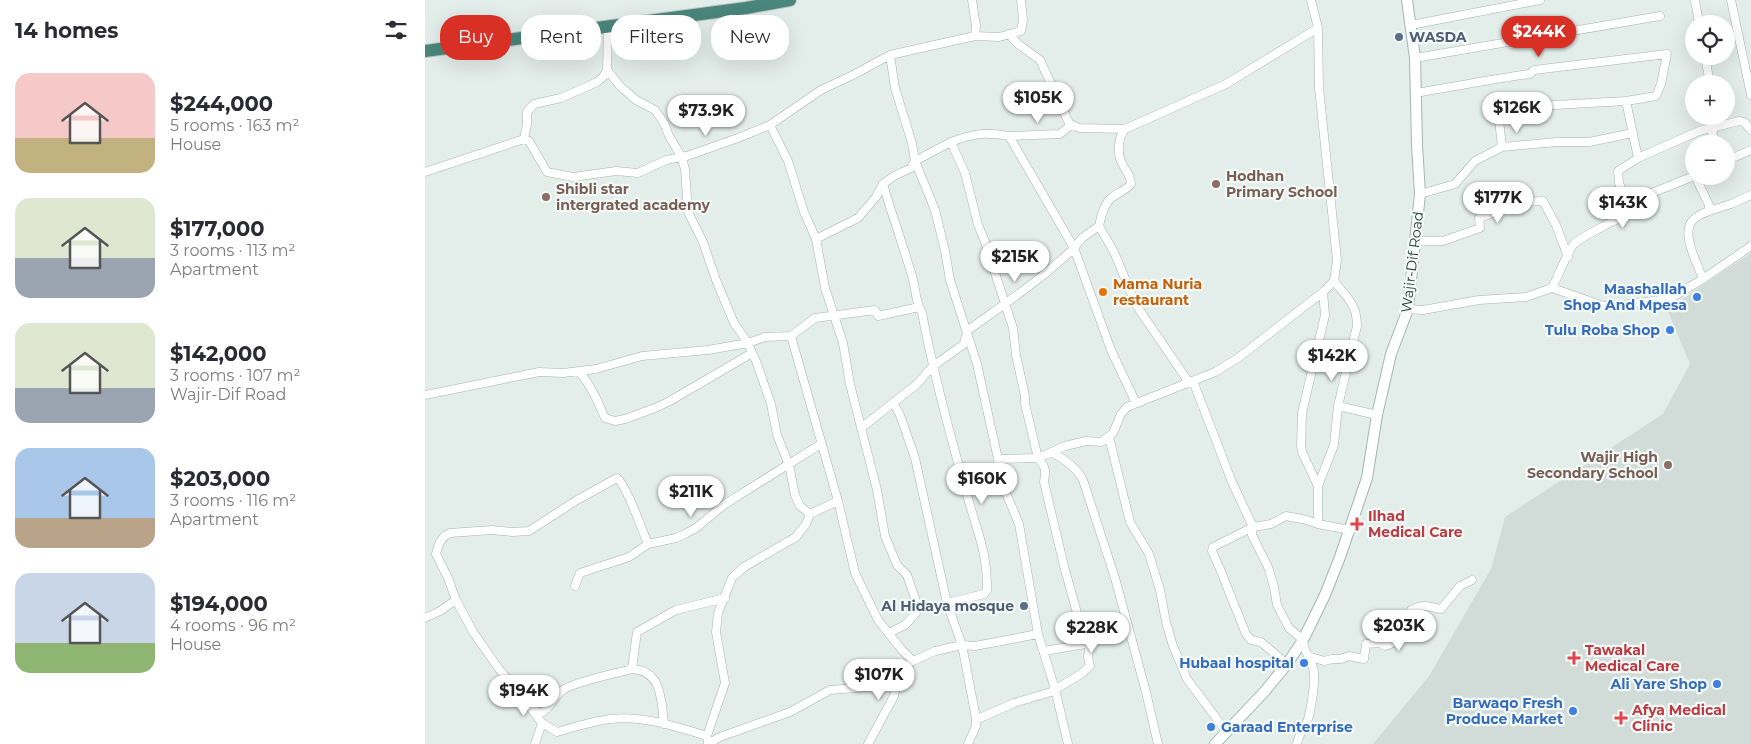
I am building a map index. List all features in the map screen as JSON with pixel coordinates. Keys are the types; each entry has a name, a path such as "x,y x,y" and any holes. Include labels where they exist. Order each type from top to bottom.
{"highway":[{"path":"425,51 608,27 746,4 790,0"}],"main road":[{"name":"Wajir-Dif Road","path":"1215,744 1265,691 1287,664 1303,640 1325,595 1350,530 1367,478 1377,415 1391,354 1408,309 1420,194 1415,58 1407,0"}],"street":[{"path":"972,0 976,26 975,36"},
{"path":"425,172 524,139 529,141 547,172 573,177 616,171 638,173 666,160 687,156 723,144 770,125 821,90 890,55 975,36 999,37 1021,31 1023,20 1021,0"},
{"path":"998,459 1039,458 1065,446 1086,441 1101,442 1115,430 1121,414 1127,407 1215,372 1238,358 1323,292 1334,281 1337,260 1319,88 1318,28 1311,0"},
{"path":"1315,10 1317,0"},
{"path":"1411,25 1540,0"},
{"path":"1695,0 1698,15"},
{"path":"1731,0 1751,95"},
{"path":"1415,58 1660,16"},
{"path":"524,139 527,112 534,104 561,98 597,82 603,77 607,70 608,27"},
{"path":"1009,34 1018,44 1040,60 1066,119 1071,125 1079,128 1125,129 1226,84 1318,28"},
{"path":"1415,92 1530,74 1534,70 1667,54 1661,84 1656,96 1626,101 1503,108 1499,120 1502,147"},
{"path":"890,55 895,88 915,161 935,210 950,280 977,364 1001,481 1019,524 1038,634 1055,689 1068,744"},
{"path":"607,70 620,86 636,100 655,110 664,122 669,136 681,156 685,168 688,212 703,242 734,323 748,343 757,361 771,404 777,435 789,465 795,495 800,506 810,514"},
{"path":"1626,101 1638,158"},
{"path":"1627,202 1619,182 1618,171 1638,158 1699,131 1739,121 1744,122 1751,130"},
{"path":"770,125 789,161 804,212 817,239 825,288 843,343 850,384 877,490 885,536 897,565 907,575 916,601 916,613 905,625 889,633"},
{"path":"817,239 858,218 876,197 883,184 911,168 915,161 951,142 979,133 1009,136 1060,134 1071,125"},
{"path":"1714,135 1715,127"},
{"path":"861,428 917,384 932,367 964,344 967,331 1029,288 1053,268 1082,238 1099,226 1102,213 1111,199 1125,191 1131,184 1131,175 1122,164 1119,153 1120,137 1125,129"},
{"path":"1420,194 1455,184 1475,161 1502,147 1557,142 1589,142 1633,133"},
{"path":"1009,136 1074,248 1111,350 1136,403"},
{"path":"951,142 965,173 978,226 1013,328 1025,404 1039,458 1045,465 1044,482 1064,566 1079,620 1090,643 1088,657 1090,666 1081,674 1051,692 1014,703 981,718 976,718"},
{"path":"1735,157 1751,150"},
{"path":"1552,288 1574,243 1612,221 1625,216 1624,207 1627,202 1685,179"},
{"path":"883,184 913,278 919,307 923,313 932,367 979,532 987,577 987,590 984,594 947,602"},
{"path":"1699,185 1709,205 1709,211"},
{"path":"1703,279 1691,246 1688,231 1693,219 1751,195"},
{"path":"1416,241 1443,241 1480,228 1479,218 1524,202 1543,201 1556,225 1568,257"},
{"path":"1099,226 1114,252 1136,305 1190,381 1253,528 1252,535 1268,567 1277,605 1289,628 1303,640 1303,650 1308,656 1314,672 1308,719 1297,744"},
{"path":"1408,309 1423,310 1479,300 1526,297 1552,288 1603,306 1669,299 1703,279 1751,246"},
{"path":"1318,524 1318,486 1334,445 1338,406 1357,326 1357,314 1354,306 1334,281"},
{"path":"1318,486 1301,446 1302,413 1325,315 1323,292"},
{"path":"425,395 539,372 579,372 642,356 708,350 748,343 765,337 791,336 815,318 875,310 878,316 919,307"},
{"path":"791,336 838,501 855,573 878,620 913,661"},
{"path":"579,372 595,396 605,418 615,421 625,419 670,401 752,353"},
{"path":"893,403 900,415 915,458 947,602 961,645 976,718 969,744"},
{"path":"1338,406 1377,415"},
{"path":"1109,437 1130,522 1149,554 1160,590 1173,646 1187,679 1226,731"},
{"path":"575,586 580,573 629,556 647,544 676,538 685,534 725,504 821,444"},
{"path":"1052,452 1078,471 1083,480 1115,578 1158,744"},
{"path":"647,544 636,513 619,479 614,478 563,508 529,531 493,530 445,535 436,554 456,600 473,632 499,669 534,710 541,713 545,712 555,697 567,688 632,669 649,674 654,679 658,686 664,724"},
{"path":"708,742 725,683 716,632 718,613 736,573 796,537 806,524 810,514 838,501"},
{"path":"1287,664 1261,642 1251,640 1246,634 1212,551 1213,547 1253,528 1271,524 1286,516 1350,530"},
{"path":"1308,656 1324,661 1349,656 1363,659 1366,644 1380,643 1385,646 1390,645 1399,637 1412,620 1411,610 1419,606 1429,605 1441,609 1460,586 1473,580"},
{"path":"632,669 637,632 676,610 725,598"},
{"path":"425,618 441,611 456,600"},
{"path":"1044,651 1090,643 1103,638 1126,623"},
{"path":"518,690 542,723 557,732 610,719 633,718 664,724 708,742 790,712 830,690 869,687 913,661 935,651 961,645 981,645 1038,634"},
{"path":"868,744 893,696 897,681 905,666"},
{"path":"535,744 542,723"}],"shaded area":[{"name":"Wajir High Secondary School","path":"1751,253 1751,744 1373,744 1429,676 1491,569 1505,517 1663,414 1690,364 1667,309"}],"place":[{"name":"WASDA","path":"1399,37"},
{"name":"Hodhan Primary School","path":"1216,184"},
{"name":"Shibli star intergrated academy","path":"546,197"},
{"name":"Mama Nuria restaurant","path":"1103,292"},
{"name":"Maashallah Shop And Mpesa","path":"1697,297"},
{"name":"Tulu Roba Shop","path":"1670,330"},
{"name":"Wajir High Secondary School","path":"1668,465"},
{"name":"Ilhad Medical Care","path":"1357,524"},
{"name":"Al Hidaya mosque","path":"1024,606"},
{"name":"Tawakal Medical Care","path":"1574,658"},
{"name":"Hubaal hospital","path":"1304,663"},
{"name":"Ali Yare Shop","path":"1717,684"},
{"name":"Barwaqo Fresh Produce Market","path":"1573,711"},
{"name":"Afya Medical Clinic","path":"1621,718"},
{"name":"Garaad Enterprise","path":"1211,727"}]}
